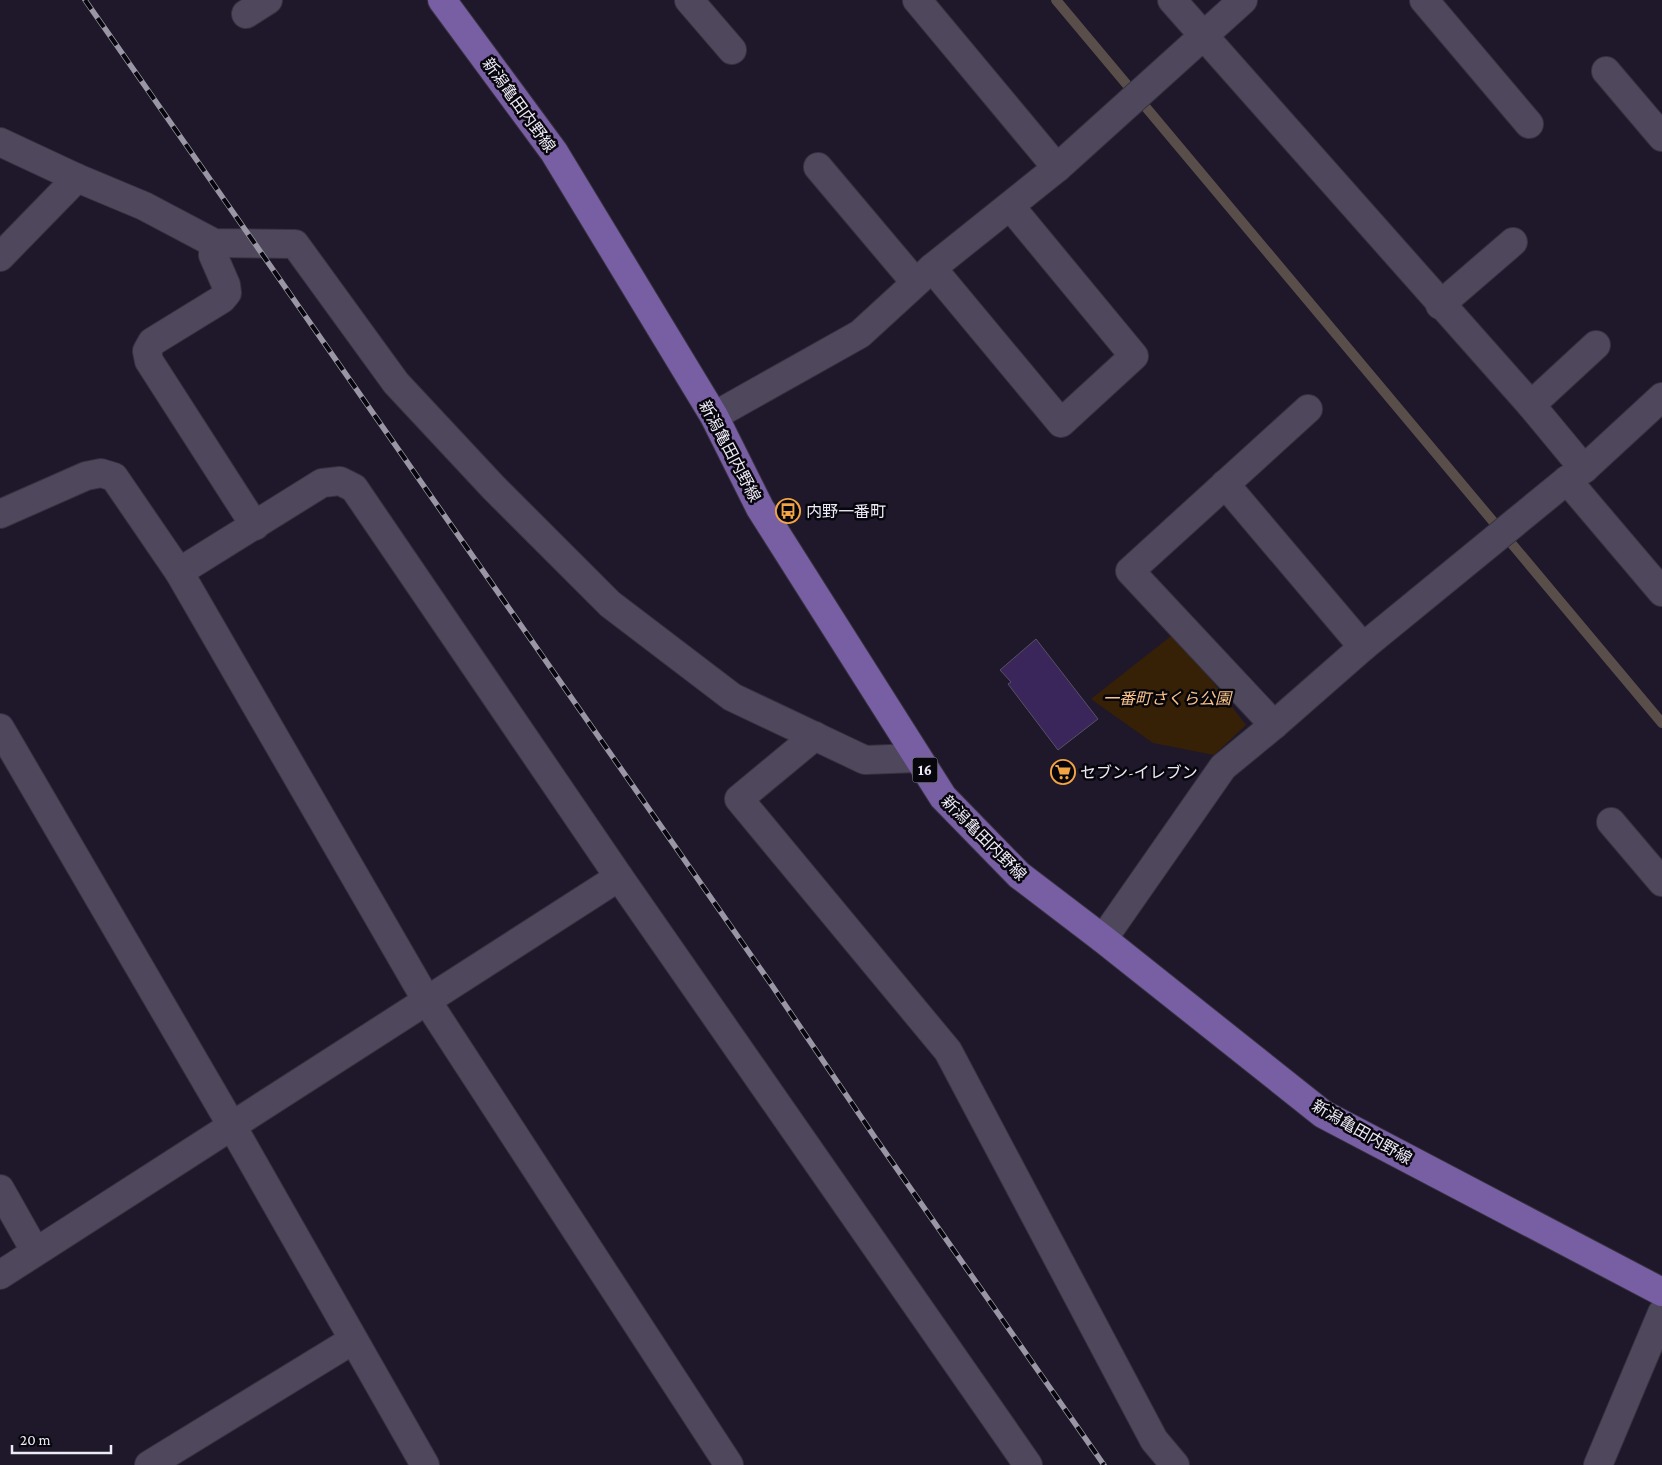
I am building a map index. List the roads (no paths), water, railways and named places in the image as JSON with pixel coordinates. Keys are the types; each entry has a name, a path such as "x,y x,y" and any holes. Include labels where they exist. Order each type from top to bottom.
{"main road":[{"name":"新潟亀田内野線","path":"442,0 554,152 714,416 760,508 942,797 1019,876 1103,939 1323,1114 1662,1292"}],"street":[{"path":"689,0 732,50"},
{"path":"917,0 1057,168"},
{"path":"1172,0 1440,305 1531,405 1575,474 1662,592"},
{"path":"714,416 860,334 923,275 1057,168 1243,0"},
{"path":"1424,0 1529,124"},
{"path":"1606,71 1662,137"},
{"path":"0,142 77,178 144,206 214,243 295,244 396,383 494,488 610,604 732,697 865,760 918,758"},
{"path":"818,167 923,275 1061,423 1134,356 1010,206"},
{"path":"0,257 77,178"},
{"path":"1440,305 1513,242"},
{"path":"214,243 213,254 226,285 227,293 222,299 152,342 147,351 148,361 254,526"},
{"path":"1531,405 1596,345"},
{"path":"1103,939 1223,767 1363,647 1575,474 1662,398"},
{"path":"1274,725 1130,571 1308,409"},
{"path":"0,514 86,476 102,473 114,477 179,572 427,1001 729,1465"},
{"path":"179,572 322,483 340,482 354,488 619,877 1028,1465"},
{"path":"1226,484 1363,647"},
{"path":"0,728 232,1126 353,1340 419,1463"},
{"path":"815,736 739,799 948,1051 1154,1440 1176,1465"},
{"path":"1611,822 1662,882"},
{"path":"0,1275 619,877"},
{"path":"0,1189 35,1251"},
{"path":"1598,1465 1662,1313"},
{"path":"149,1465 353,1340"}],"waterway":[{"path":"1056,0 1662,723"}],"railway":[{"path":"85,0 1104,1465"}],"place":[{"name":"内野一番町","path":"788,511"},
{"name":"セブン-イレブン","path":"1063,772"}],"park label":[{"name":"一番町さくら公園","path":"1167,698"}]}
